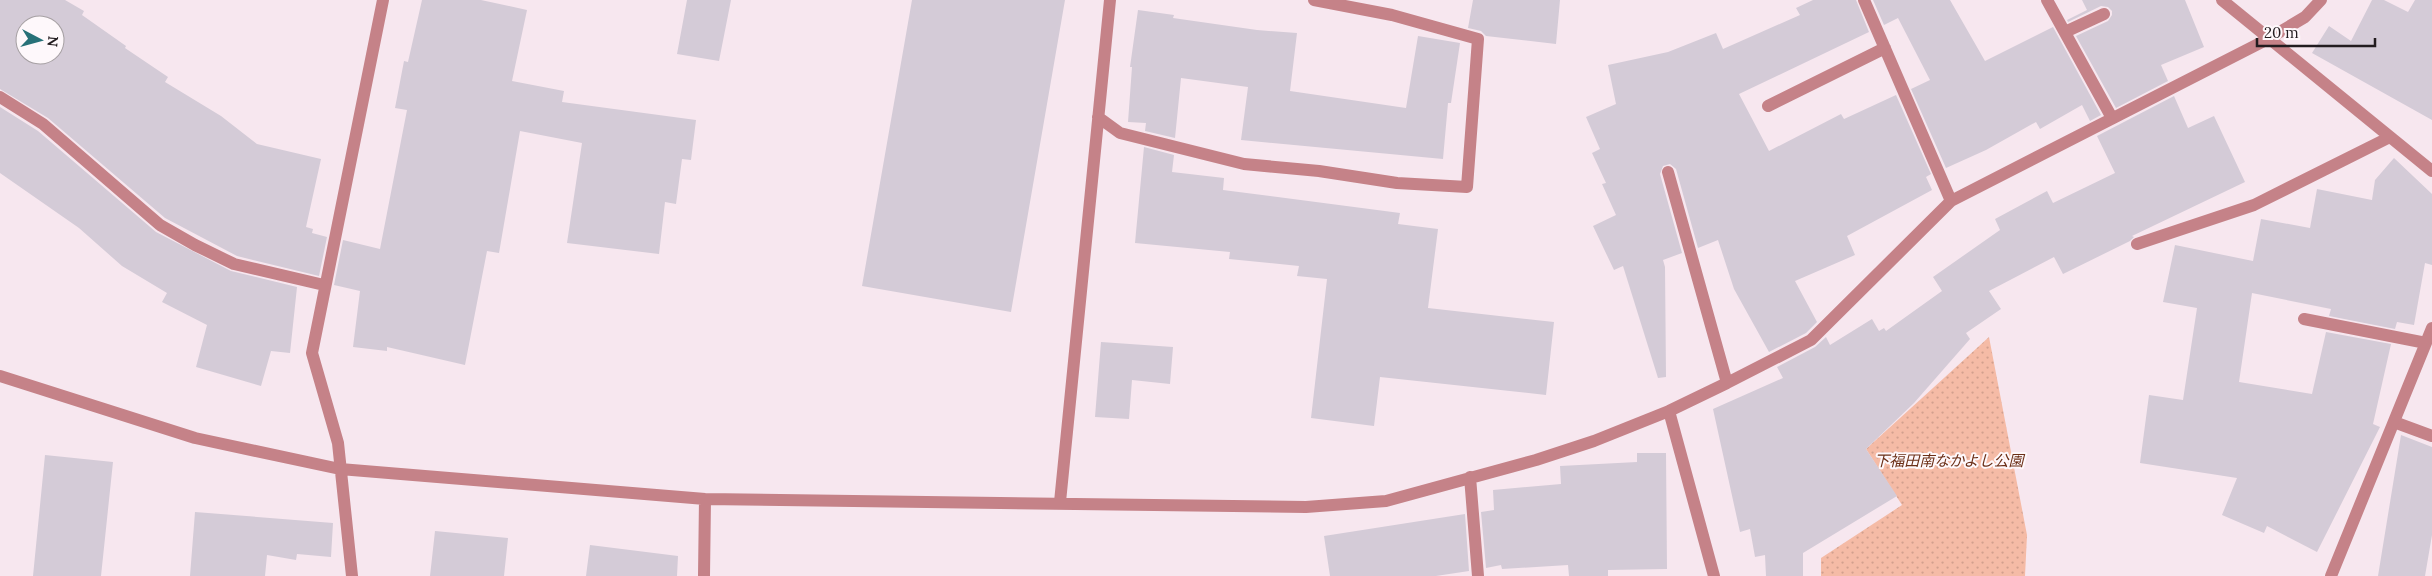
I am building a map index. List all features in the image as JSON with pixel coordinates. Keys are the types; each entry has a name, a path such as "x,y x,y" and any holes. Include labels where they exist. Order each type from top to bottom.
{"street":[{"path":"352,576 338,443 312,353 324,285 383,0"},
{"path":"1060,502 1110,0"},
{"path":"1098,117 1120,133 1244,164 1319,171 1397,183 1466,187 1478,39 1392,15 1314,0"},
{"path":"1864,0 1951,201"},
{"path":"2047,0 2112,118"},
{"path":"2222,0 2432,171"},
{"path":"0,376 195,438 340,469 705,499 1060,502 1306,507 1386,501 1569,449 1669,411 1811,340 1951,201 2268,39 2305,17 2321,0"},
{"path":"2065,32 2104,14"},
{"path":"1768,106 1885,48"},
{"path":"0,98 43,124 160,225 234,264 324,285"},
{"path":"2137,244 2254,205 2390,137"},
{"path":"1668,172 1728,383"},
{"path":"2304,319 2426,343"},
{"path":"2331,576 2432,328"},
{"path":"1669,411 1714,576"},
{"path":"2394,422 2432,436"},
{"path":"1470,477 1478,576"},
{"path":"704,576 705,499"}],"green space":[{"name":"下福田南なかよし公園","path":"1989,337 2027,535 2025,576 1821,576 1821,558 1902,505 1866,449"}],"building":[{"path":"0,0 65,0 84,11 82,15 126,46 125,48 168,77 165,82 221,116 257,144 321,159 306,227 313,229 312,233 327,237 319,276 237,256 165,218 48,118 0,89"},
{"path":"422,0 481,0 527,10 512,81 564,91 562,102 696,120 691,160 682,159 676,204 665,202 659,254 567,243 582,143 520,131 499,253 487,251 465,365 387,347 387,351 353,347 360,291 334,285 343,240 380,249 407,110 395,108 404,61 408,62"},
{"path":"687,0 731,0 719,61 677,54"},
{"path":"912,0 1065,0 1011,312 862,286"},
{"path":"1473,0 1560,0 1556,44 1486,36 1481,31 1468,28"},
{"path":"1813,0 1856,0 1869,32 1739,94 1769,151 1841,114 1844,119 1896,95 1931,174 1926,177 1932,190 1847,236 1855,255 1795,281 1817,322 1806,333 1769,352 1734,289 1718,240 1698,248 1676,169 1670,164 1663,166 1660,174 1682,253 1663,260 1665,267 1666,377 1658,378 1623,266 1614,270 1593,226 1616,215 1602,184 1606,183 1592,153 1600,149 1586,117 1616,104 1608,65 1668,52 1716,33 1723,49 1800,15 1796,8"},
{"path":"1873,0 1950,0 1985,61 2053,27 2101,115 2090,121 2082,105 2040,129 2036,122 1986,150 1946,168 1911,89 1930,80 1898,18 1884,25"},
{"path":"2082,0 2185,0 2204,47 2161,65 2168,81 2116,108 2076,36 2108,21 2112,11 2108,7 2101,6 2068,22 2067,20 2087,10"},
{"path":"2372,0 2384,0 2408,12 2415,0 2432,0 2432,120 2312,53 2329,26 2351,41"},
{"path":"1138,10 1174,15 1173,18 1257,30 1297,33 1290,91 1406,108 1418,36 1460,43 1451,103 1448,103 1443,159 1241,140 1248,87 1181,78 1175,138 1145,131 1146,123 1128,122 1132,67 1130,67"},
{"path":"2174,96 2188,128 2214,116 2245,182 2132,236 2134,237 2130,241 2063,274 2054,257 1989,291 2001,309 1966,333 1970,339 1914,403 1866,449 1897,496 1803,553 1803,576 1766,576 1765,555 1755,557 1750,529 1740,532 1713,409 1783,378 1777,367 1815,347 1826,337 1830,345 1872,319 1879,331 1884,328 1886,331 1942,291 1933,277 2000,230 1995,219 2047,191 2053,203 2115,173 2097,136"},
{"path":"0,107 38,131 156,232 231,271 297,287 290,353 271,351 261,386 196,367 207,325 162,302 167,293 122,266 79,228 0,173"},
{"path":"1144,147 1174,155 1172,172 1224,178 1223,190 1400,213 1398,224 1438,229 1428,308 1554,322 1546,395 1380,377 1374,426 1311,418 1327,279 1297,276 1299,266 1229,259 1230,252 1135,243"},
{"path":"2394,158 2432,194 2432,265 2425,263 2414,325 2397,322 2395,329 2329,316 2331,309 2252,293 2239,382 2312,394 2326,332 2391,344 2373,424 2380,427 2317,552 2267,526 2264,533 2222,515 2237,478 2140,463 2149,395 2183,400 2197,308 2163,302 2175,245 2253,261 2261,219 2310,228 2317,189 2372,200 2375,180"},
{"path":"1101,342 1173,347 1170,384 1132,380 1129,419 1095,417"},
{"path":"2401,435 2432,447 2432,535 2425,576 2378,576"},
{"path":"1637,453 1666,453 1667,569 1608,570 1608,576 1569,576 1568,565 1502,569 1501,565 1486,568 1481,512 1494,510 1493,490 1561,484 1560,466 1637,462"},
{"path":"45,455 113,462 101,576 33,576"},
{"path":"195,512 333,523 331,557 297,554 296,560 267,555 265,576 190,576"},
{"path":"1465,514 1469,571 1436,576 1330,576 1324,536"},
{"path":"435,531 508,538 504,576 430,576"},
{"path":"590,545 678,556 677,576 586,576"}]}
